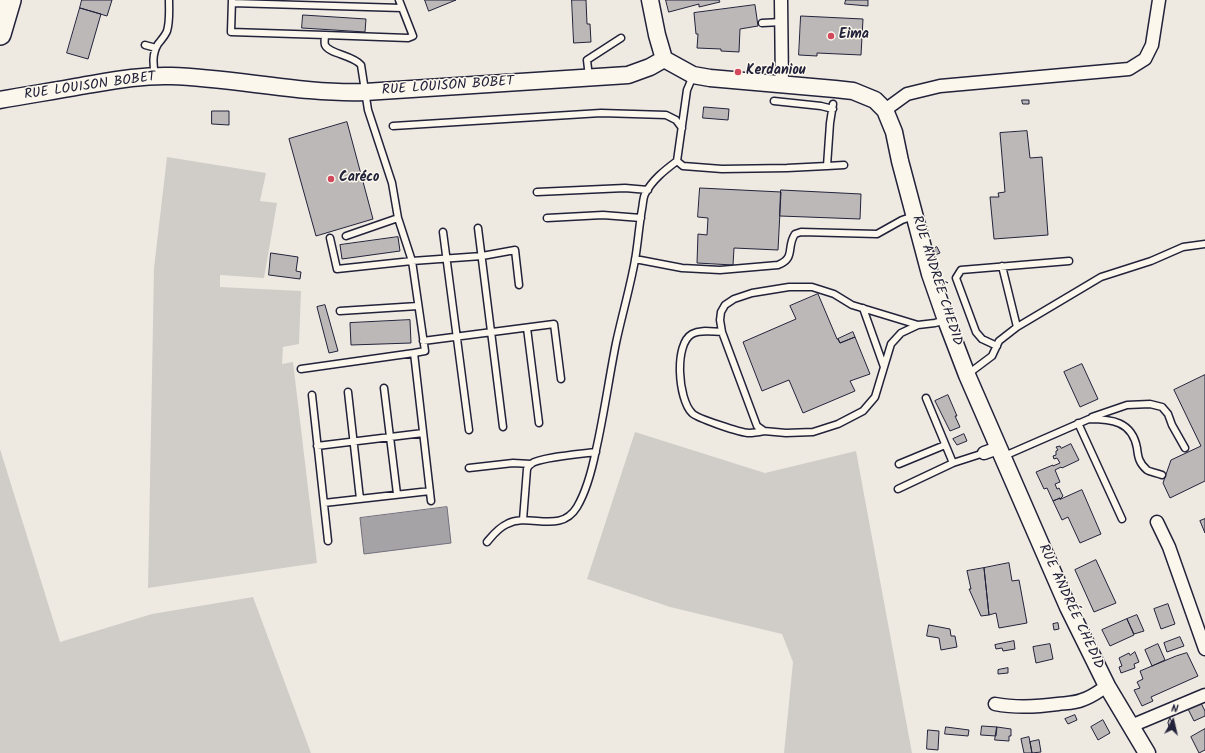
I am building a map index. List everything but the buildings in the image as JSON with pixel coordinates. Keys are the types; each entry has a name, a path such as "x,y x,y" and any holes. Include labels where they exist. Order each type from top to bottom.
{"highway":[{"path":"0,34 10,0"}],"street":[{"path":"650,0 657,35 664,59 693,75 710,78 852,91 875,100 885,110 906,94 940,86 1129,69 1145,59 1152,45 1159,0"},
{"path":"781,0 782,84"},
{"name":"RUE LOUISON BOBET","path":"0,100 106,82 156,76 205,78 322,91 365,92 628,75 650,67 664,59"},
{"name":"RUE ANDRÉE CHEDID","path":"885,110 894,132 900,161 930,274 995,453 1107,686 1147,753"},
{"path":"1157,522 1169,547 1205,649"},
{"path":"995,704 1013,707 1066,703 1093,696 1107,686"},
{"path":"1131,726 1205,695"}],"lane":[{"path":"156,76 153,62 156,48 167,32 169,0"},
{"path":"399,0 413,36 408,38 231,32 232,2 402,8"},
{"path":"762,23 782,22"},
{"path":"301,369 425,351 412,261 398,218 392,183 370,117 361,65 357,60 330,50 324,43 325,35"},
{"path":"589,77 587,60 621,38"},
{"path":"145,45 156,48"},
{"path":"487,542 498,530 508,523 523,520 544,522 560,521 570,516 584,493 591,475 596,452 616,342 626,304 635,259 640,218 645,194 655,180 676,161 687,90 693,75"},
{"path":"774,101 833,106 830,123 827,166"},
{"path":"393,126 601,113 666,115 676,120 682,128"},
{"path":"676,161 683,166 722,168 787,168 844,165"},
{"path":"537,192 625,188 648,190"},
{"path":"547,218 603,215 640,218"},
{"path":"635,259 682,268 720,270 778,265 786,262 789,257 791,239 794,234 801,232 877,234 914,215"},
{"path":"346,236 398,218"},
{"path":"478,228 503,428"},
{"path":"443,232 470,430"},
{"path":"330,238 337,269 412,261 482,256 515,250 519,285"},
{"path":"967,375 992,356 998,342 1017,327 1101,277 1151,262 1182,247 1205,244"},
{"path":"996,346 982,339 976,332 956,278 961,270 1069,260"},
{"path":"1002,266 1017,327"},
{"path":"764,431 757,426 722,332 720,320 721,312 725,305 734,299 752,293 789,287 812,287 834,294 852,305 918,325"},
{"path":"340,310 418,306"},
{"path":"863,308 884,367"},
{"path":"722,332 702,331 693,333 687,338 684,344 681,359 680,387 685,403 692,413 700,418 748,433 764,431 786,433 813,432 838,424 863,411 875,397 891,344 901,333 918,325 946,320"},
{"path":"423,341 554,324 561,379"},
{"path":"527,328 539,424"},
{"path":"414,352 431,501"},
{"path":"384,388 397,494"},
{"path":"348,392 360,498"},
{"path":"312,395 328,541"},
{"path":"926,398 953,463"},
{"path":"898,489 953,463 995,453 1127,405 1150,404 1162,407 1168,414 1172,425 1185,448"},
{"path":"1088,419 1104,419 1117,422 1127,427 1133,436 1138,460 1147,470 1162,475"},
{"path":"1078,423 1122,518"},
{"path":"317,446 423,433"},
{"path":"899,464 945,445"},
{"path":"469,468 513,463 531,464 566,456 596,452"},
{"path":"523,520 527,469 531,464"},
{"path":"324,503 430,491"}],"shaded area":[{"path":"167,157 266,173 260,201 277,203 264,278 220,275 220,287 301,291 299,344 283,347 282,364 293,362 317,563 148,588 154,268"},
{"path":"635,432 765,473 856,451 912,753 784,753 793,662 782,634 670,607 587,579"},
{"path":"0,449 60,642 152,614 253,597 311,753 0,753"},
{"path":"447,507 451,543 364,554 360,518"}],"place":[{"name":"Eima","path":"831,36"},
{"name":"Kerdaniou","path":"738,72"},
{"name":"Caréco","path":"331,179"}]}
